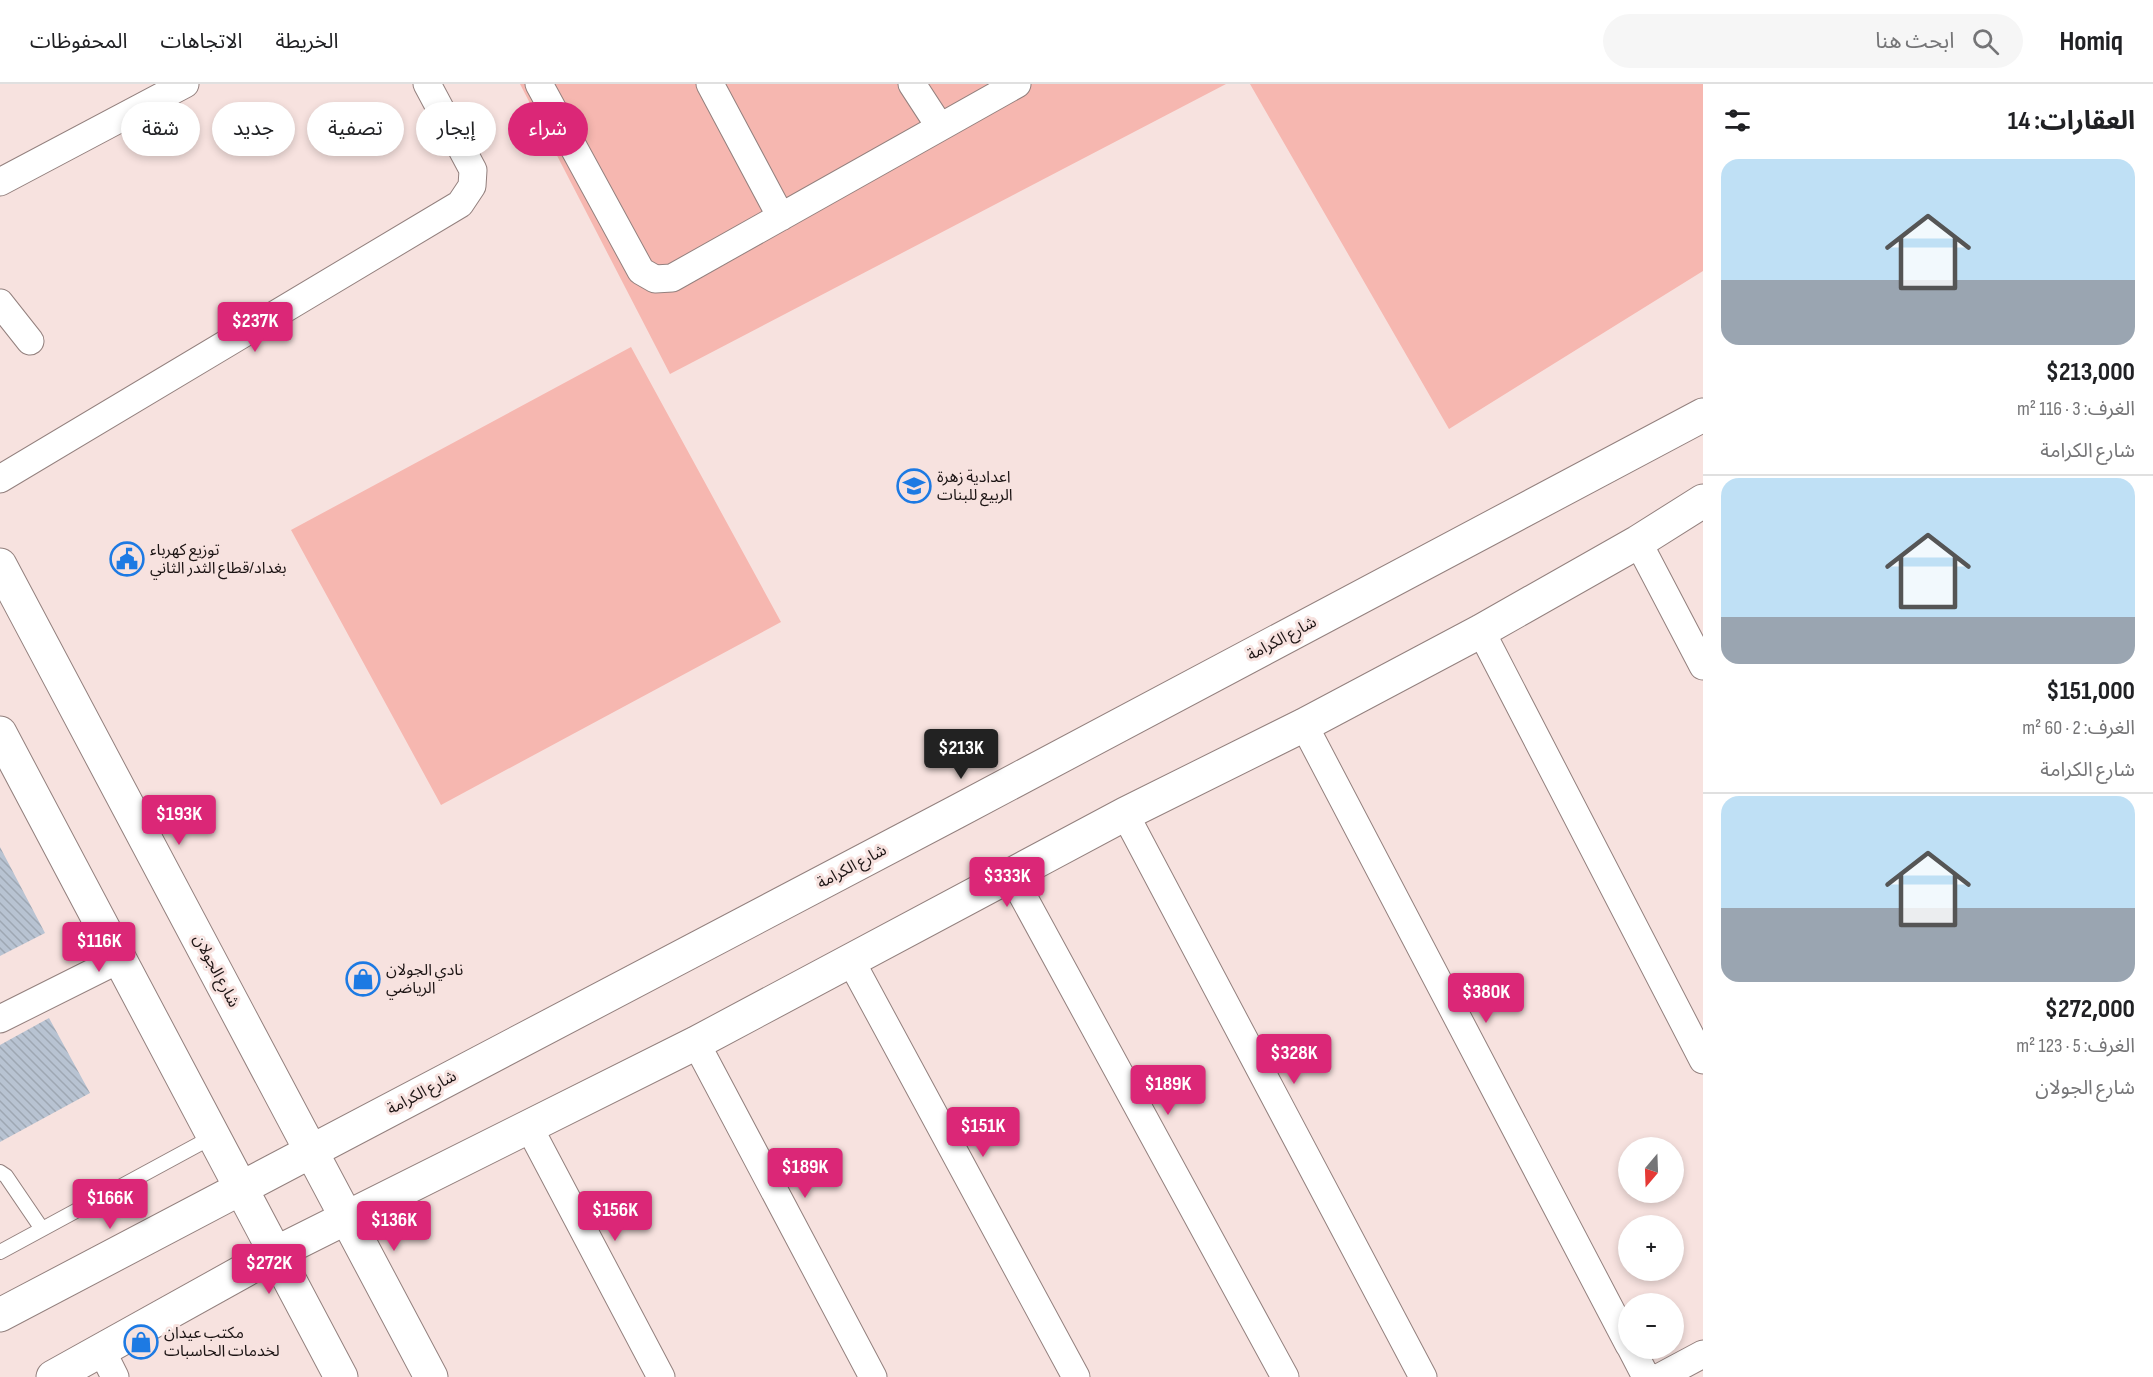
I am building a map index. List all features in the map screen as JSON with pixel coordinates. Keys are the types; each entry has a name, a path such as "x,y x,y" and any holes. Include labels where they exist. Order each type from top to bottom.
{"street":[{"path":"0,182 185,84"},
{"path":"0,479 460,204 472,186 473,170 427,84"},
{"path":"539,84 641,271 655,279 672,278 1017,84"},
{"path":"710,84 781,217"},
{"path":"912,84 940,127"},
{"path":"0,303 30,341"},
{"name":"شارع الكرامة","path":"0,1316 1703,415"},
{"path":"53,1377 108,1364 276,1253 696,1043 1125,814 1304,725 1638,542 1703,501"},
{"path":"1638,542 1703,666"},
{"name":"شارع الجولان","path":"0,565 431,1377"},
{"path":"1481,630 1703,1060"},
{"path":"1304,725 1618,1324"},
{"path":"0,733 341,1377"},
{"path":"1125,814 1423,1377"},
{"path":"1012,876 1285,1377"},
{"path":"0,1019 120,959"},
{"path":"851,961 1076,1377"},
{"path":"696,1043 873,1377"},
{"path":"529,1127 661,1377"},
{"path":"1660,1377 1703,1354"},
{"path":"1636,1359 1646,1377"}],"lane":[{"path":"0,1251 214,1136"},
{"path":"0,1173 6,1176 42,1229"}],"shaded area":[{"path":"520,84 1226,84 670,374 557,156 588,156 588,102 529,102"},
{"path":"1250,84 1703,84 1703,271 1449,429"},
{"path":"631,347 781,622 441,805 291,530"}],"building":[{"path":"0,847 45,933 0,956"},
{"path":"49,1018 90,1093 0,1142 0,1045"}],"place":[{"name":"اعدادية زهرة الربيع للبنات","path":"914,486"},
{"name":"توزيع كهرباء بغداد/قطاع الثدر الثاني","path":"127,559"},
{"name":"نادي الجولان الرياضي","path":"363,979"},
{"name":"مكتب عيدان لخدمات الحاسبات","path":"141,1342"}]}
